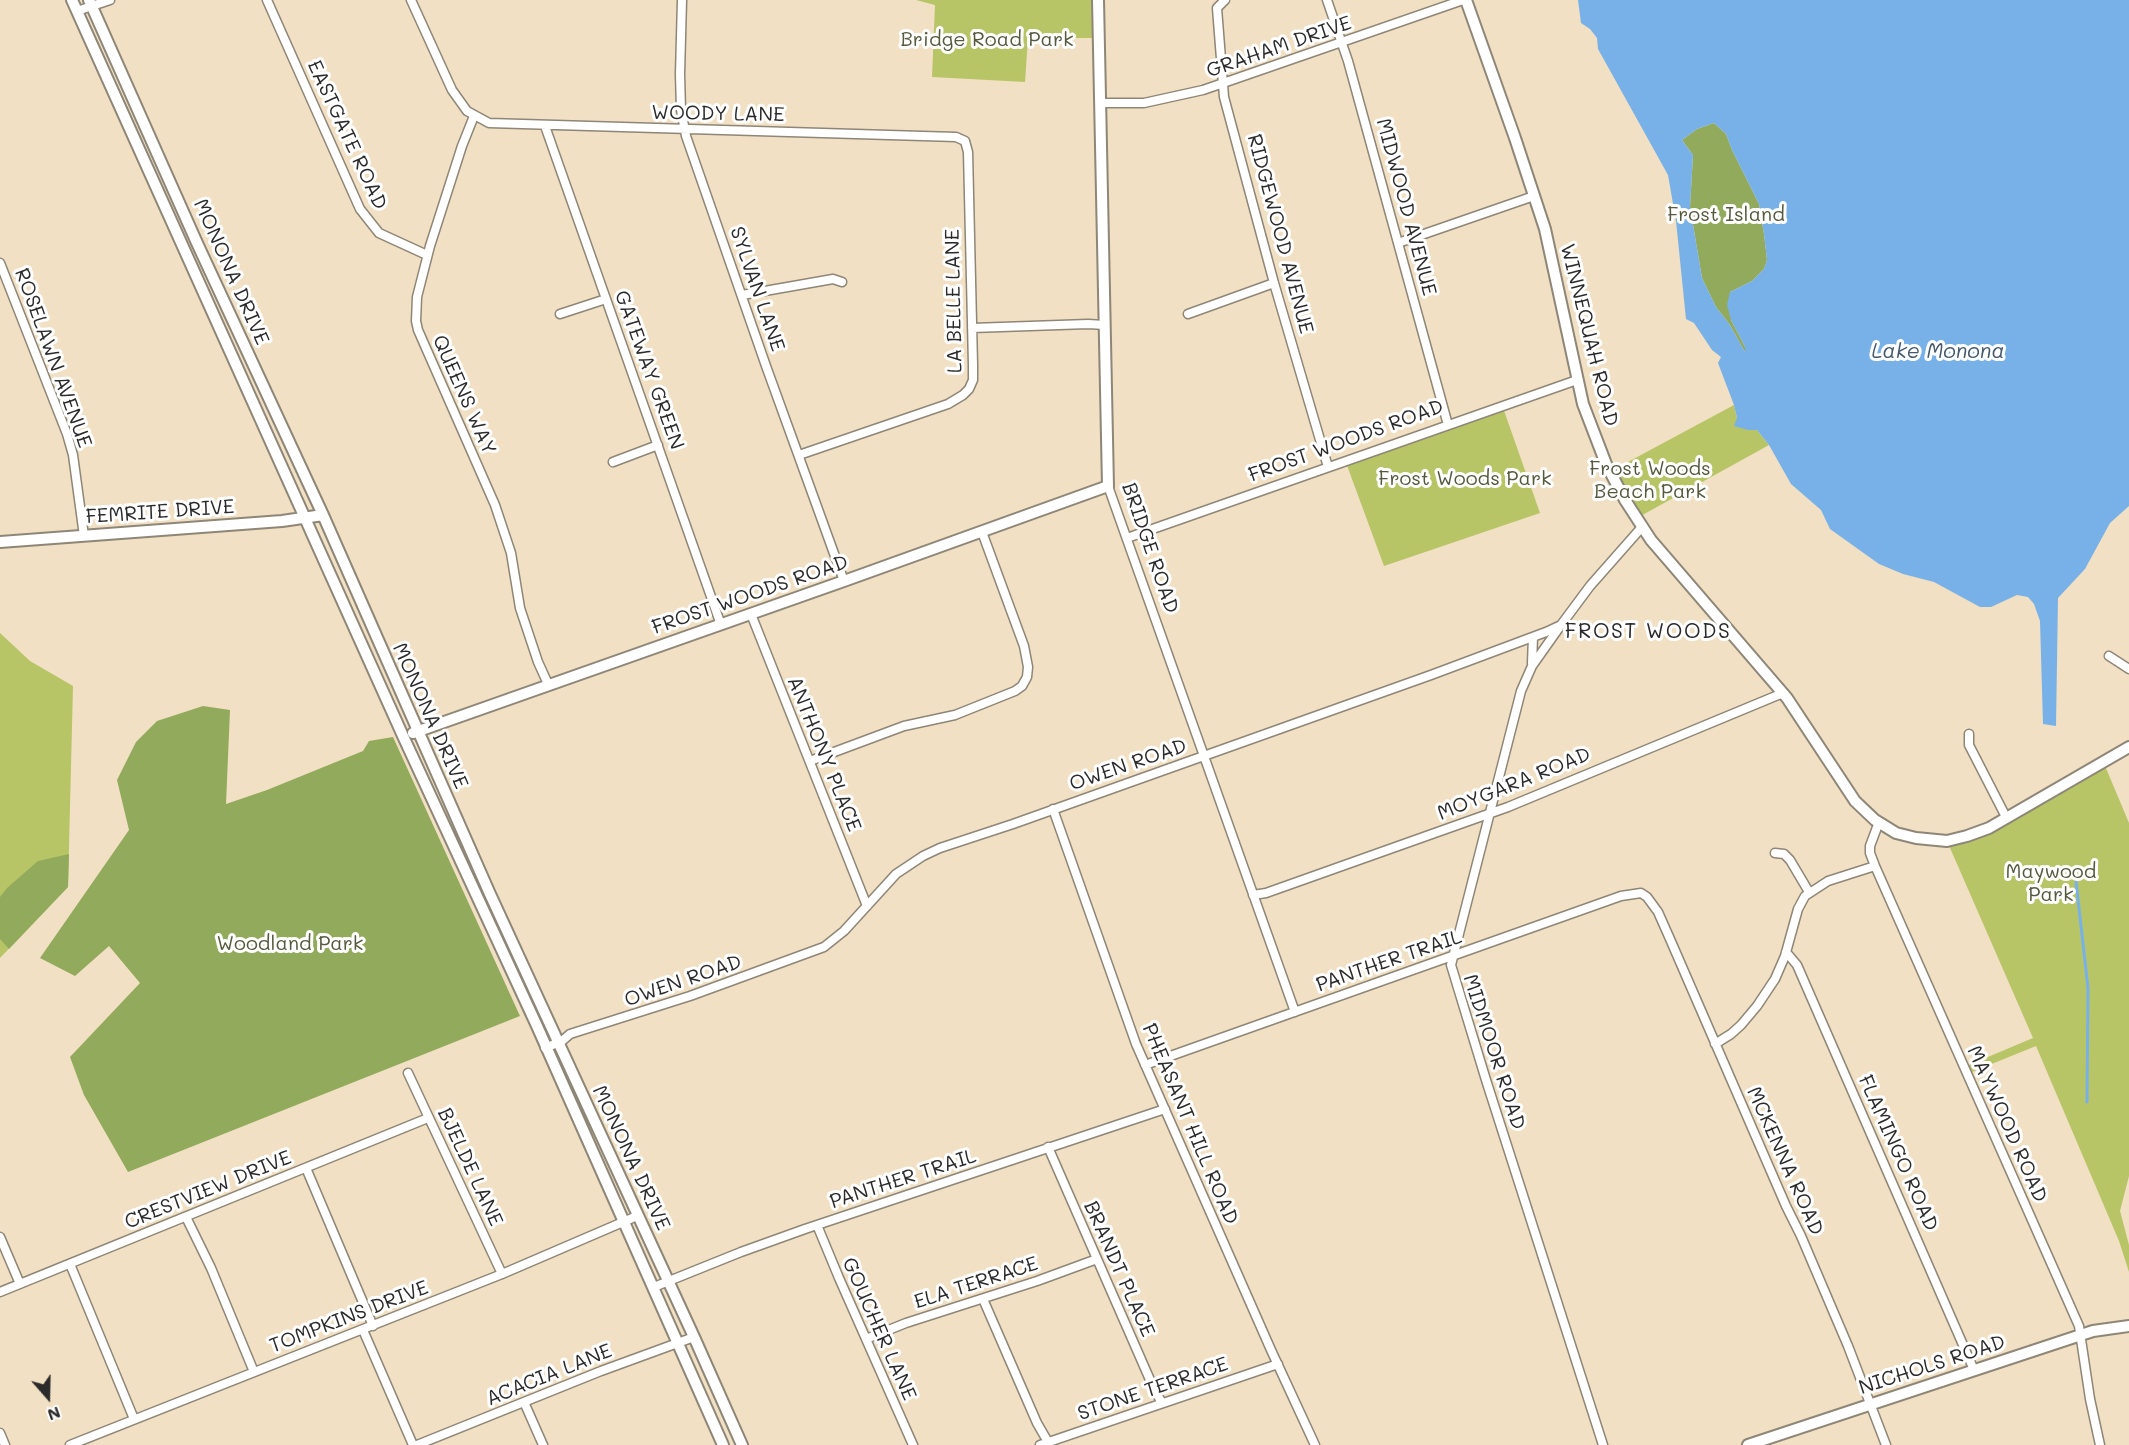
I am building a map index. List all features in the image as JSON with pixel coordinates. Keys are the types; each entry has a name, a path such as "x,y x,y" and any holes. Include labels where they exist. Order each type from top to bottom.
{"street":[{"name":"MONONA DRIVE","path":"72,0 654,1287 723,1445"},
{"path":"77,11 91,4 110,0"},
{"name":"EASTGATE ROAD","path":"267,0 360,209 379,233 427,255"},
{"path":"411,0 452,90 464,107 474,116"},
{"name":"SYLVAN LANE","path":"682,0 680,74 681,110 685,130 766,366 844,581"},
{"name":"BRIDGE ROAD","path":"1098,0 1108,486 1295,1012"},
{"name":"RIDGEWOOD AVENUE","path":"1225,0 1216,4 1222,85 1274,283 1328,466"},
{"name":"MIDWOOD AVENUE","path":"1327,0 1342,42 1448,424"},
{"name":"GRAHAM DRIVE","path":"1101,103 1153,101 1222,85 1464,0"},
{"name":"WINNEQUAH ROAD","path":"1464,0 1549,244 1577,380 1586,414 1606,464 1642,527 1659,550 1783,693 1855,801 1879,822 1905,836 1947,840 1974,833 2006,818 2129,747"},
{"name":"MONONA DRIVE","path":"91,4 204,258 323,515 417,731 742,1445"},
{"name":"QUEENS WAY","path":"474,116 427,255 417,297 418,330 495,505 511,553 523,617 548,684"},
{"name":"WOODY LANE","path":"474,116 489,123 501,124 711,129 962,139"},
{"name":"GATEWAY GREEN","path":"545,126 721,625"},
{"name":"LA BELLE LANE","path":"800,455 948,404 963,395 973,380 968,152 965,141 962,139"},
{"path":"1398,243 1534,196"},
{"name":"ROSELAWN AVENUE","path":"0,263 67,434 73,455 84,536"},
{"path":"742,294 833,279 842,282"},
{"path":"1188,314 1274,283"},
{"path":"560,314 606,299"},
{"path":"972,328 1105,325"},
{"name":"FROST WOODS ROAD","path":"1127,538 1577,380"},
{"path":"613,462 658,445"},
{"name":"FROST WOODS ROAD","path":"403,736 1108,486"},
{"name":"FEMRITE DRIVE","path":"0,542 306,519 323,515"},
{"path":"1561,625 1590,586 1642,527"},
{"path":"810,761 904,726 956,715 1022,686 1027,677 1028,667 1024,646 982,532"},
{"name":"ANTHONY PLACE","path":"751,614 867,906"},
{"name":"OWEN ROAD","path":"545,1048 560,1041 570,1041 614,1022 726,984 824,947 844,931 896,874 940,848 1205,755 1561,625"},
{"name":"MIDMOOR ROAD","path":"1561,625 1532,666 1521,691 1451,957 1451,971 1603,1445"},
{"name":"MIDMOOR ROAD","path":"1532,666 1533,637"},
{"path":"2109,656 2129,669"},
{"name":"MOYGARA ROAD","path":"1253,895 1490,813 1783,693"},
{"path":"1969,734 1969,745 2006,818"},
{"name":"PHEASANT HILL ROAD","path":"1053,809 1136,1044 1315,1445"},
{"name":"MAYWOOD ROAD","path":"1879,822 1870,846 1875,866 2074,1314 2081,1335 2090,1399 2100,1445"},
{"path":"1775,853 1784,854 1790,860 1809,892"},
{"path":"1715,1044 1731,1034 1750,1015 1775,979 1786,952 1798,909 1805,896 1828,881 1875,866"},
{"name":"PANTHER TRAIL","path":"1145,1065 1621,896 1633,893 1645,895"},
{"name":"MCKENNA ROAD","path":"1645,895 1658,912 1848,1346 1886,1445"},
{"name":"FLAMINGO ROAD","path":"1786,952 1797,965 1974,1370"},
{"name":"BJELDE LANE","path":"408,1073 502,1274"},
{"name":"PANTHER TRAIL","path":"654,1287 748,1249 1165,1109"},
{"name":"CRESTVIEW DRIVE","path":"0,1292 428,1118"},
{"name":"BRANDT PLACE","path":"1048,1147 1162,1404"},
{"path":"306,1168 373,1326"},
{"name":"TOMPKINS DRIVE","path":"70,1445 502,1274 637,1216"},
{"path":"186,1217 211,1268 254,1372"},
{"name":"GOUCHER LANE","path":"817,1225 913,1445"},
{"path":"0,1237 20,1284"},
{"name":"ELA TERRACE","path":"866,1339 906,1323 1097,1259"},
{"path":"70,1264 134,1419"},
{"path":"983,1299 1044,1444"},
{"name":"NICHOLS ROAD","path":"1748,1445 2081,1335 2107,1328 2129,1326"},
{"path":"363,1330 413,1445"},
{"name":"ACACIA LANE","path":"417,1445 694,1337"},
{"name":"STONE TERRACE","path":"1044,1444 1278,1364"},
{"path":"524,1402 543,1445"},
{"path":"0,1433 5,1445"}],"green space":[{"name":"Bridge Road Park","path":"916,0 1098,0 1099,38 1028,38 1025,82 932,77 935,5"},
{"name":"Frost Island","path":"1714,123 1726,134 1759,204 1764,234 1767,260 1764,269 1752,281 1730,292 1731,320 1745,347 1746,354 1730,325 1716,307 1702,278 1690,207 1693,155 1682,140 1697,129"},
{"name":"Frost Woods Park","path":"1502,405 1540,513 1384,566 1345,460"},
{"name":"Frost Woods Beach Park","path":"1734,405 1737,418 1748,430 1757,430 1769,445 1637,518 1613,470"},
{"path":"0,633 30,661 73,686 68,887 0,958"},
{"name":"Woodland Park","path":"203,706 230,710 226,804 363,751 369,741 393,737 520,1016 128,1172 84,1095 70,1057 140,983 109,946 75,976 40,958 129,830 117,780 136,742 157,721"},
{"name":"Maywood Park","path":"2103,761 2129,823 2129,1176 2120,1211 2129,1245 2129,1272 2119,1241 2036,1046 1967,1074 1964,1067 2033,1038 1947,841 1967,836"},
{"path":"69,854 68,887 9,949 0,939 0,897 38,861"}],"water":[{"name":"Lake Monona","path":"1578,0 2129,0 2129,506 2110,523 2085,569 2058,598 2056,726 2043,724 2040,621 2034,604 2028,597 2017,595 1991,607 1980,607 1934,582 1903,574 1879,564 1830,529 1821,510 1791,484 1769,445 1757,430 1734,426 1737,418 1718,363 1721,357 1712,350 1694,323 1686,319 1676,221 1668,175 1598,49 1597,38 1581,23","holes":["1714,123 1726,134 1759,204 1767,260 1764,269 1752,281 1730,292 1727,305 1745,352 1730,325 1716,307 1702,278 1690,207 1693,155 1682,140 1697,129"]}],"waterway":[{"path":"2076,882 2088,988 2087,1102"}],"district":[{"name":"FROST WOODS","path":"1648,632"}]}
